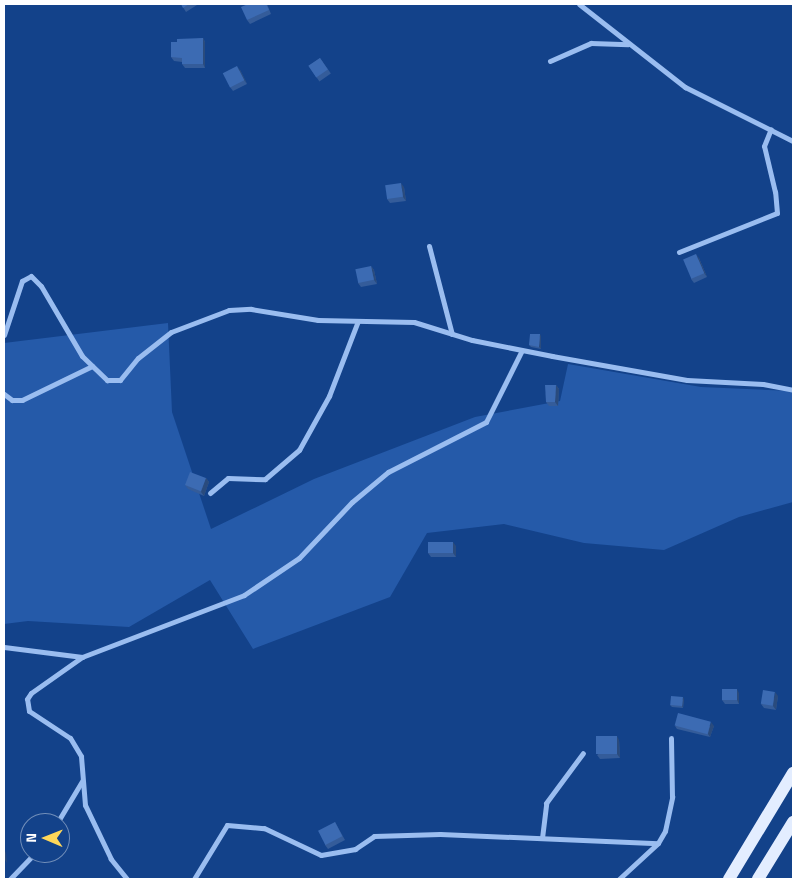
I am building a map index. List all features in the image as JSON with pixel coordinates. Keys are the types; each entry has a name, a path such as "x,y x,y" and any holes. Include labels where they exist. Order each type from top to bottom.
{"main road":[{"path":"729,879 793,773"},
{"path":"758,879 793,822"}],"street":[{"path":"579,4 685,87 793,141"},
{"path":"550,61 591,43 629,44"},
{"path":"679,252 777,213 775,192 764,146 771,130"},
{"path":"429,246 452,334"},
{"path":"4,335 22,281 31,276 41,286 82,356 106,380 120,380 138,358 171,332 229,310 251,309 318,320 414,322 452,334 522,350 687,380 763,384 793,390"},
{"path":"210,493 228,478 265,479 299,450 329,396 358,320"},
{"path":"127,879 111,859 85,805 81,756 76,746 70,738 28,711 27,705 31,693 82,657 244,595 299,558 352,502 388,472 486,422 522,350"},
{"path":"4,394 12,400 22,400 92,366"},
{"path":"4,647 82,657"},
{"path":"619,879 658,843 666,831 672,797 671,738"},
{"path":"542,838 546,803 583,753"},
{"path":"63,813 83,780"},
{"path":"194,879 227,824 264,828 321,855 355,849 374,836 542,838 658,843"},
{"path":"10,879 25,863"}],"shaded area":[{"path":"168,323 172,412 211,529 314,479 475,417 560,401 568,364 701,387 793,391 793,502 739,517 664,550 584,543 504,524 427,533 390,597 253,649 210,580 129,627 28,621 4,624 4,343"}],"building":[{"path":"181,4 189,4 183,8"},
{"path":"248,4 266,4 269,10 247,20 241,7"},
{"path":"203,38 203,64 182,64 182,58 171,57 171,42 177,42 177,39"},
{"path":"320,58 328,70 316,77 308,66"},
{"path":"237,66 244,80 230,88 223,73"},
{"path":"401,183 403,197 387,199 385,185"},
{"path":"696,254 704,273 691,279 683,259"},
{"path":"371,266 374,280 358,283 355,269"},
{"path":"530,334 540,334 539,347 529,345"},
{"path":"545,385 556,385 555,402 546,402"},
{"path":"190,472 206,478 201,491 185,485"},
{"path":"428,542 453,542 453,553 428,553"},
{"path":"722,689 737,689 737,700 722,700"},
{"path":"763,690 775,692 773,706 761,704"},
{"path":"671,696 683,697 682,706 670,705"},
{"path":"678,713 711,722 707,734 675,726"},
{"path":"596,736 617,736 617,754 596,754"},
{"path":"335,822 342,836 325,845 318,831"}]}
